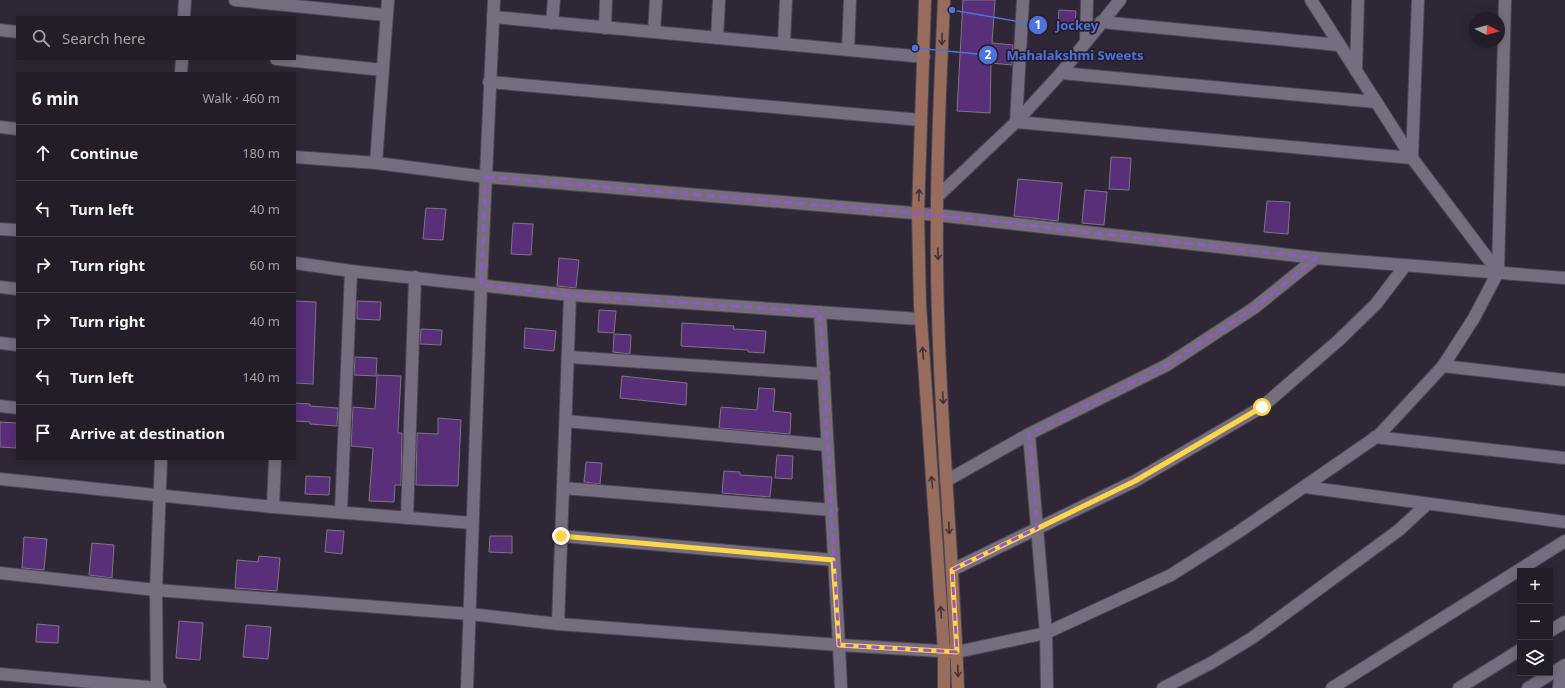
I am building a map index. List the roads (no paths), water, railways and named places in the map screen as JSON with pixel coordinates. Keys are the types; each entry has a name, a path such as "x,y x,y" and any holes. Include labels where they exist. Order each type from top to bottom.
{"street":[{"path":"184,16 185,0"},
{"path":"235,0 386,15"},
{"path":"376,164 388,0"},
{"path":"467,688 481,285 489,82 494,0"},
{"path":"552,23 554,0"},
{"path":"605,28 606,0"},
{"path":"654,32 656,0"},
{"path":"717,38 720,0"},
{"path":"784,44 786,0"},
{"path":"848,50 850,0"},
{"path":"925,0 918,214 920,319 944,651 944,688"},
{"path":"944,0 937,197 939,324 958,688"},
{"path":"1016,122 1023,0"},
{"path":"1086,41 1087,0"},
{"path":"937,197 1016,122 1061,73 1120,0"},
{"path":"1311,0 1412,158 1498,272"},
{"path":"1356,71 1358,0"},
{"path":"1412,158 1418,0"},
{"path":"0,573 156,590 470,614 558,624 839,645 957,652 1046,633 1171,575 1237,533 1374,438 1407,406 1443,366 1474,318 1498,272 1505,0"},
{"path":"493,18 924,57"},
{"path":"1101,22 1339,45"},
{"path":"0,30 16,32"},
{"path":"181,72 182,60"},
{"path":"286,60 383,70"},
{"path":"1061,73 1376,102"},
{"path":"489,82 921,120"},
{"path":"1016,122 1412,158"},
{"path":"0,128 16,129"},
{"path":"296,157 376,164 486,177 937,215 1316,258 1565,278"},
{"path":"0,228 16,230"},
{"path":"946,481 1029,434 1167,365 1254,308 1316,258"},
{"path":"296,263 351,272 415,277 570,295 920,319"},
{"path":"952,570 1135,481 1262,407 1339,340 1376,304 1405,266"},
{"path":"341,512 351,272"},
{"path":"407,518 415,277"},
{"path":"0,287 16,289"},
{"path":"558,624 569,356 570,295"},
{"path":"820,312 841,688"},
{"path":"0,343 16,345"},
{"path":"569,356 824,374"},
{"path":"1443,366 1565,380"},
{"path":"0,406 16,408"},
{"path":"566,421 827,445"},
{"path":"1029,434 1046,633 1047,688"},
{"path":"1374,438 1565,458"},
{"path":"0,674 158,688 156,590 161,460"},
{"path":"273,507 276,460"},
{"path":"0,479 273,507 472,523"},
{"path":"1304,487 1565,522"},
{"path":"563,488 832,510"},
{"path":"1163,688 1211,663 1252,638 1399,530 1427,504"},
{"path":"561,536 833,560"},
{"path":"1332,688 1565,541"},
{"path":"1553,629 1565,622"},
{"path":"1459,688 1517,652"},
{"path":"1528,688 1563,666"},
{"path":"1559,688 1563,666"}],"place":[{"name":"Jockey","path":"952,10"},
{"name":"Mahalakshmi Sweets","path":"915,48"}]}
